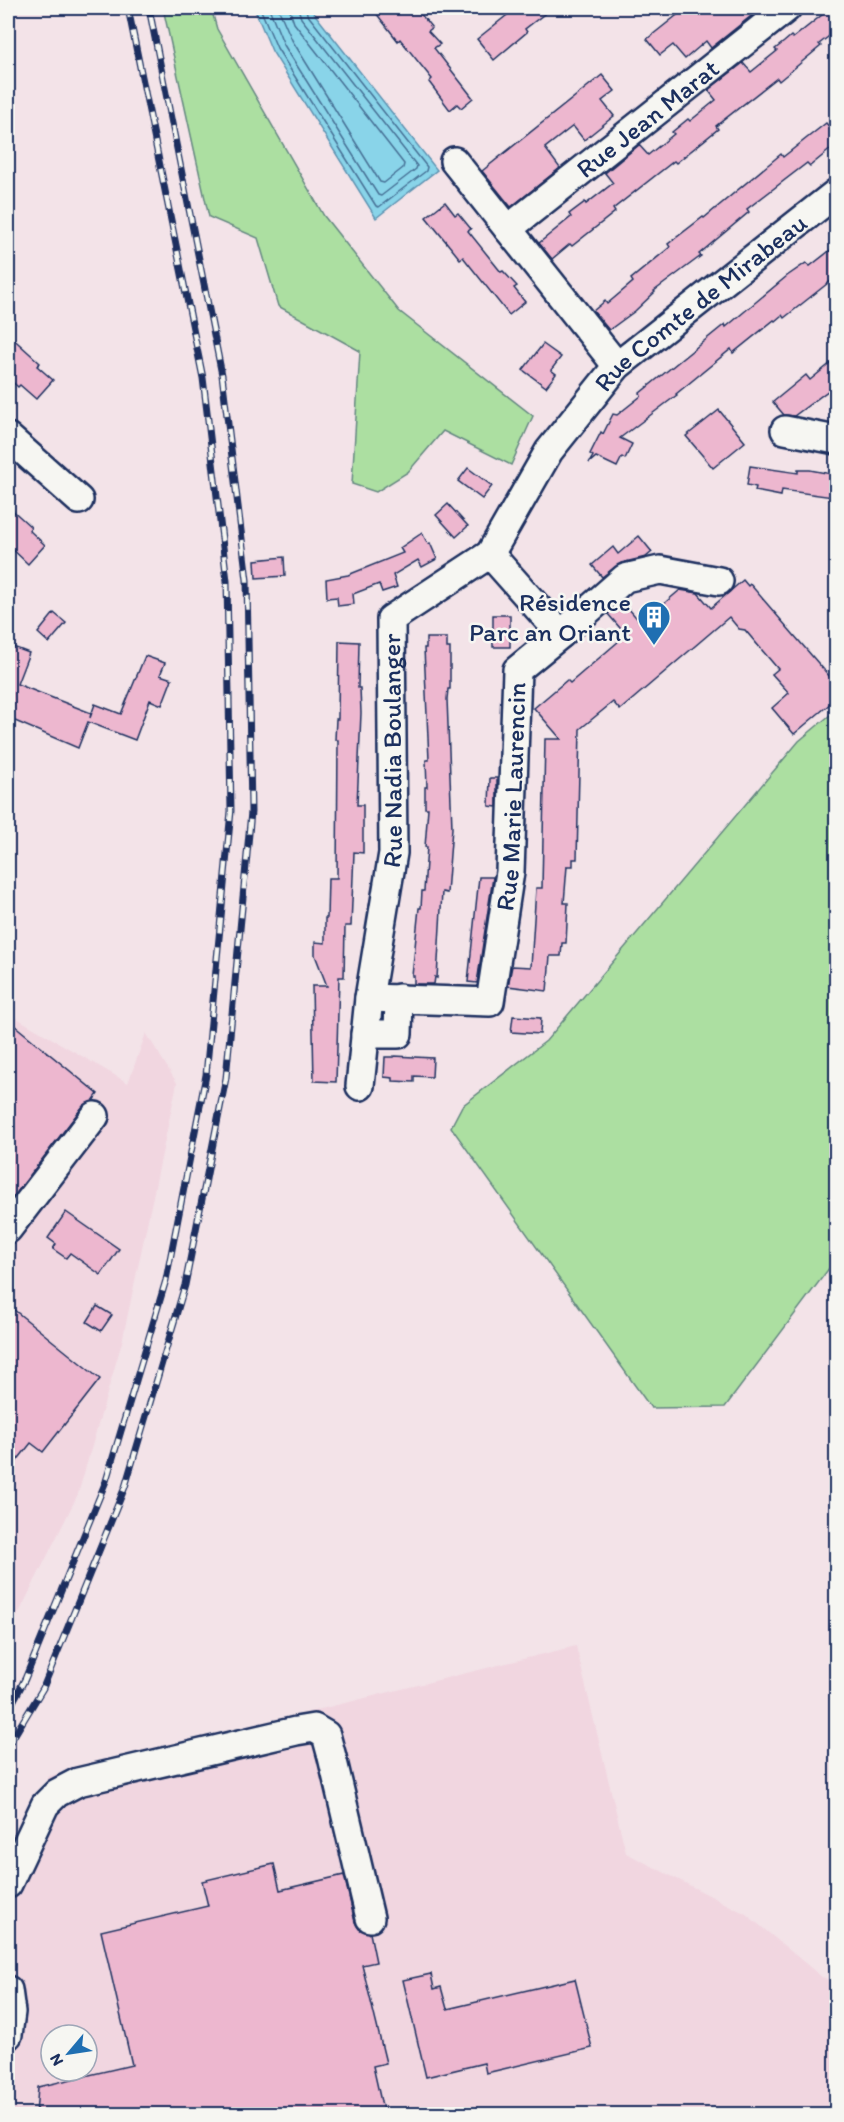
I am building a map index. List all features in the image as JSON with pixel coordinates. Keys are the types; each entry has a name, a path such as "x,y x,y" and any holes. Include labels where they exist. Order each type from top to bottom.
{"street":[{"name":"Rue Jean Marat","path":"508,229 787,8"},
{"path":"454,161 617,366"},
{"name":"Rue Comte de Mirabeau","path":"572,421 617,366 837,193"},
{"name":"Rue Nadia Boulanger","path":"371,988 393,853 391,619 490,554 549,451 572,421"},
{"path":"785,430 837,440"},
{"path":"9,442 79,500"},
{"path":"490,554 561,634"},
{"name":"Rue Marie Laurencin","path":"371,988 399,999 490,1002 510,872 517,670 625,578 660,570 719,581"},
{"path":"360,1086 371,988"},
{"path":"365,1034 398,1034 399,999"},
{"path":"8,1229 95,1116"},
{"path":"8,1884 45,1805 57,1793 78,1782 284,1733 314,1728 326,1735 370,1918"},
{"path":"8,1990 11,2012 8,2035"}],"shaded area":[{"path":"8,1013 128,1083 146,1033 177,1083 122,1342 78,1494 8,1635"},
{"path":"576,1646 626,1853 746,1914 823,1978 836,1985 836,2114 8,2114 8,1858 49,1776"}],"green space":[{"path":"163,8 211,8 217,29 324,216 399,311 533,416 511,465 443,431 408,472 376,492 352,484 360,351 278,306 258,238 209,217"},
{"path":"836,710 836,1259 725,1407 651,1408 451,1127 462,1106 546,1041 799,741"}],"water":[{"path":"254,8 310,8 437,170 376,218 272,51"}],"building":[{"path":"372,8 416,8 432,28 428,31 440,44 434,48 473,98 461,108 457,104 450,110 429,82 432,79"},
{"path":"516,8 552,8 525,29 527,32 494,60 477,39"},
{"path":"686,8 761,8 711,48 706,41 685,59 673,45 660,55 647,39"},
{"path":"827,11 837,22 837,30 819,44 821,46 779,81 777,78 716,126 718,129 613,209 615,212 572,246 570,244 552,259 539,243 571,217 569,214 613,183 605,173 639,145 648,155 688,119 690,121 716,100 708,90 743,63 751,72 791,36 793,38"},
{"path":"602,75 615,91 602,101 614,116 584,140 573,126 545,148 560,168 511,207 482,171"},
{"path":"826,123 837,136 837,144 810,166 807,163 747,209 749,212 699,254 701,256 654,291 635,311 609,330 593,311 605,301 607,304 633,282 631,279 670,247 668,244 704,218 781,154 783,157"},
{"path":"445,202 455,215 458,213 471,229 468,231 501,272 503,271 517,286 514,288 525,302 509,315 463,257 460,259 426,217"},
{"path":"837,245 837,276 784,318 782,315 774,320 733,353 731,349 677,395 620,438 632,444 625,459 622,457 617,467 596,457 589,463 593,456 590,454 613,414 617,415 641,396 640,393 725,324 726,327 787,276 806,263 810,266"},
{"path":"8,334 40,363 37,366 53,380 36,399 8,378"},
{"path":"543,344 561,357 551,370 556,374 546,387 523,370"},
{"path":"837,358 837,384 794,416 784,415 773,402 806,375 810,380"},
{"path":"719,410 745,442 713,468 686,436"},
{"path":"750,466 798,473 798,470 810,470 837,475 833,497 782,490 781,496 755,491 756,487 747,485"},
{"path":"468,468 492,486 482,499 458,481"},
{"path":"448,504 468,526 456,537 436,515"},
{"path":"8,506 31,527 29,530 45,545 28,564 8,545"},
{"path":"422,533 428,544 430,543 437,559 422,567 418,560 393,575 397,587 382,592 379,584 353,594 354,604 338,606 337,597 327,598 326,579 348,575 403,553 400,548"},
{"path":"639,536 652,552 646,557 621,563 602,577 592,565 613,547 618,554"},
{"path":"284,557 285,576 256,578 255,560"},
{"path":"743,580 748,586 750,584 837,685 837,698 794,734 772,708 789,693 772,674 778,669 745,630 739,629 729,617 620,710 613,702 580,729 577,859 573,859 573,866 567,866 564,903 568,903 566,943 562,943 561,956 550,956 547,991 508,986 512,966 531,967 536,888 542,888 545,739 561,739 534,708 567,680 570,683 626,635 608,614 622,601 641,623 680,590 698,593 711,608"},
{"path":"54,613 66,623 49,643 38,633"},
{"path":"493,615 510,615 510,647 493,647"},
{"path":"426,638 447,638 447,648 450,648 450,689 448,689 447,699 452,828 447,893 442,892 437,978 435,977 434,984 414,984 414,976 412,976 419,908 421,908 422,891 424,891 427,847 425,847 428,808 425,808 425,787 427,787 426,760 429,760 424,648 426,648"},
{"path":"339,641 359,642 358,688 360,688 361,713 357,805 363,805 363,853 354,852 351,926 345,926 344,977 339,977 336,1082 314,1081 312,986 327,986 315,955 315,942 325,943 328,878 337,878 338,740 335,740 336,719 338,719"},
{"path":"8,645 29,653 17,684 91,713 90,718 95,704 121,714 145,656 165,663 160,675 172,679 162,705 150,700 135,740 88,722 78,748 8,718"},
{"path":"490,778 497,778 497,807 489,806"},
{"path":"479,877 493,877 477,983 468,982"},
{"path":"513,1016 541,1018 540,1034 511,1032"},
{"path":"8,1020 98,1094 93,1101 83,1106 8,1204"},
{"path":"385,1057 433,1058 432,1077 414,1076 414,1082 393,1081 393,1078 384,1077"},
{"path":"66,1212 119,1249 101,1275 70,1253 66,1258 53,1249 56,1244 48,1238"},
{"path":"8,1305 100,1379 43,1452 31,1443 8,1472"},
{"path":"97,1306 112,1315 101,1331 87,1322"},
{"path":"274,1864 280,1890 344,1875 355,1922 359,1929 370,1933 376,1962 362,1965 386,2063 373,2066 384,2115 36,2115 38,2087 55,2083 99,2083 99,2073 132,2065 101,1931 208,1906 202,1881"},
{"path":"431,1974 434,1989 441,1987 447,2009 575,1979 592,2048 486,2073 484,2063 426,2077 403,1980"}],"railway":[{"path":"8,1711 25,1679 106,1481 166,1280 206,1075 231,811 227,581 203,378 128,8"},
{"path":"8,1746 43,1688 125,1487 185,1285 226,1078 251,812 247,580 222,375 149,8"}],"place":[{"name":"Résidence Parc an Oriant","path":"654,646"}]}
